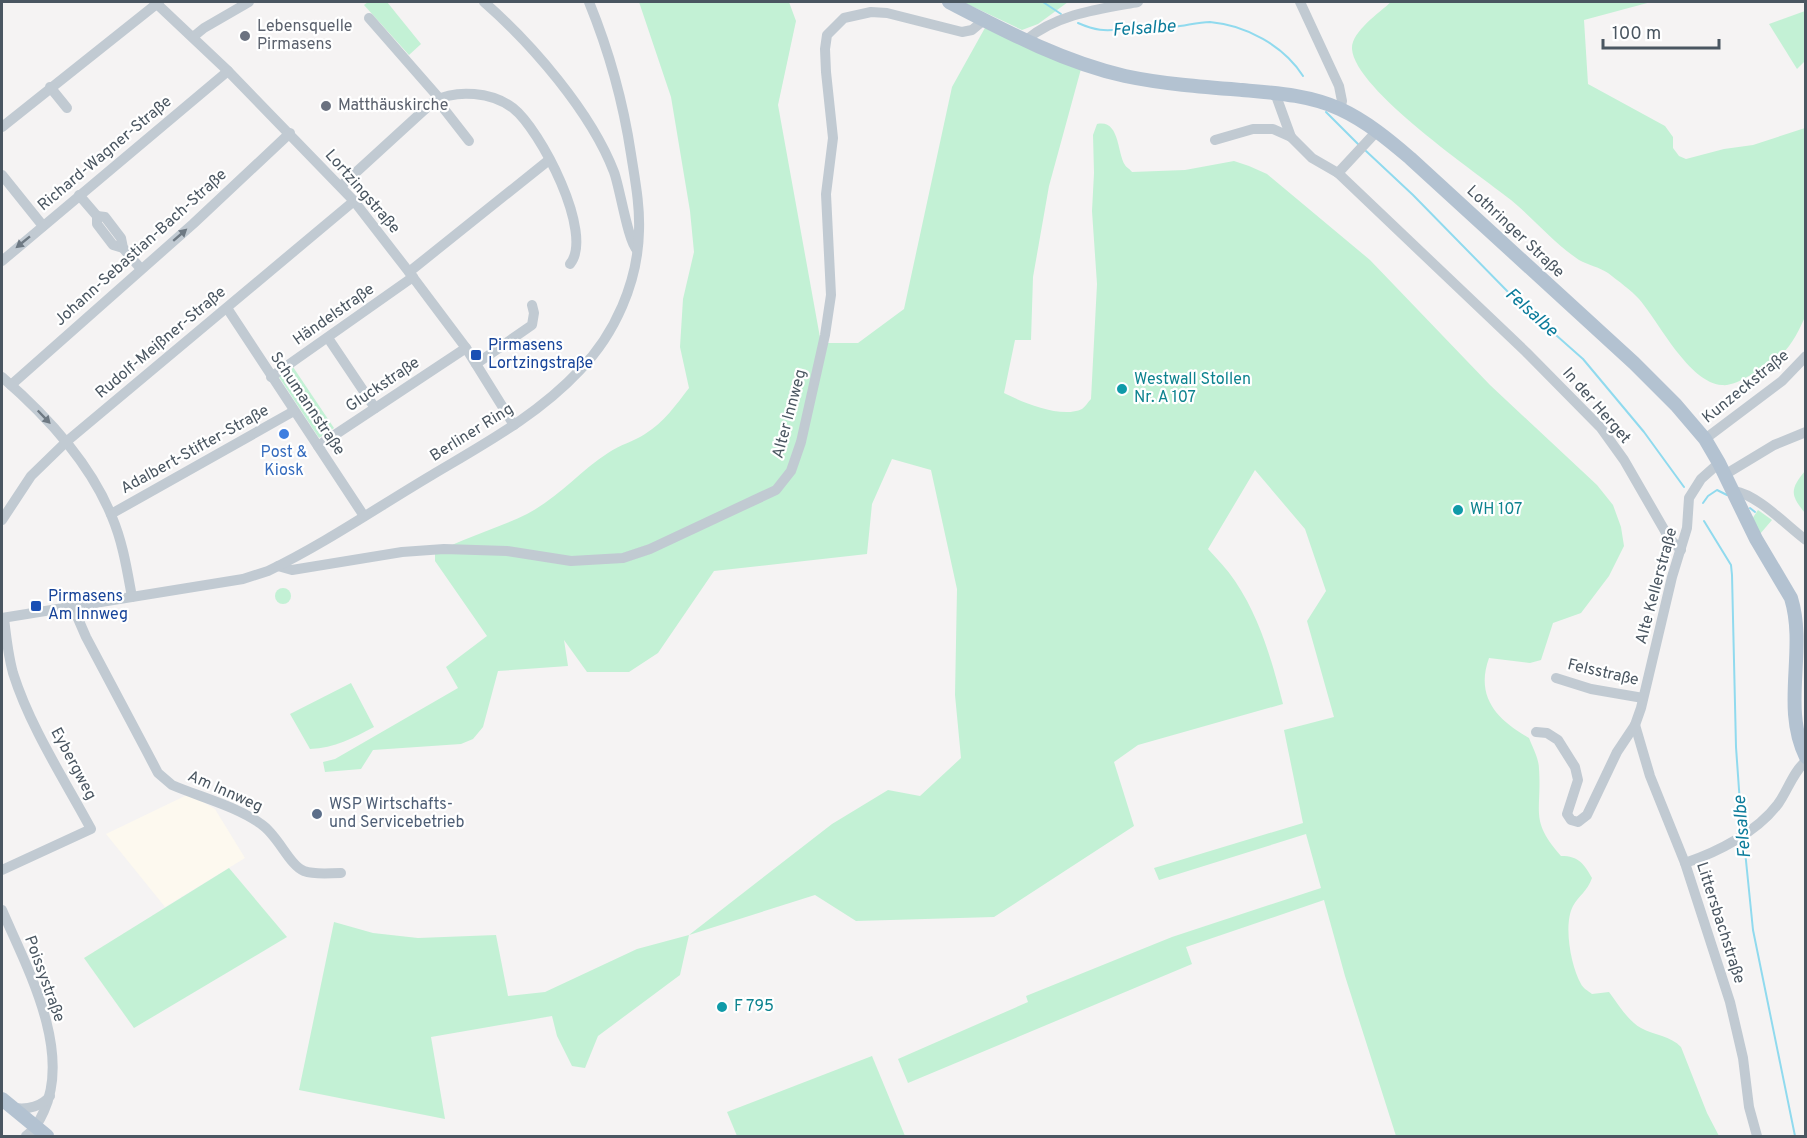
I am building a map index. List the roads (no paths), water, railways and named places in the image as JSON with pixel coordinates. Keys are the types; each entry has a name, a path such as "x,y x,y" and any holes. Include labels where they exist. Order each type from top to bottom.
{"main road":[{"name":"Lothringer Straße","path":"949,2 1026,40 1091,66 1125,76 1193,86 1302,97 1340,109 1377,131 1410,158 1634,363 1676,405 1704,440 1734,491 1755,539 1786,589 1795,609 1799,640 1796,724 1805,754"},
{"path":"2,1098 15,1108 31,1132 47,1137"}],"street":[{"path":"193,37 204,28 249,2"},
{"path":"484,2 520,38 565,89 593,130 614,172 624,206 630,240 638,249"},
{"name":"Berliner Ring","path":"3,618 256,576 278,566 364,516 514,425 549,399 573,377 603,342 619,313 627,294 638,249 639,216 628,131 606,45 589,2"},
{"path":"1026,40 1044,28 1070,17 1138,2"},
{"path":"1300,2 1339,86 1342,101 1340,109"},
{"path":"2,127 158,3"},
{"name":"Lortzingstraße","path":"158,3 290,133 354,201 465,348 514,425"},
{"name":"Alter Innweg","path":"278,566 292,570 402,552 444,549 507,551 571,561 623,558 650,549 776,490 791,471 801,442 825,335 831,295 826,194 832,138 826,72 827,35 844,18 871,12 887,13 962,32 975,28 984,20"},
{"path":"369,18 438,99 469,141"},
{"name":"Richard-Wagner-Straße","path":"2,261 228,71"},
{"path":"50,87 67,108"},
{"name":"In der Herget","path":"1275,93 1291,137"},
{"path":"341,186 438,99 453,95 488,96 506,103 530,127 563,188 575,227 577,246 574,260 570,264"},
{"name":"In der Herget","path":"1215,140 1253,129 1269,128 1291,137 1312,158 1338,173 1509,335 1600,428 1624,460 1669,538 1681,550"},
{"path":"1338,173 1377,131"},
{"name":"Johann-Sebastian-Bach-Straße","path":"10,385 193,224 290,133"},
{"name":"Händelstraße","path":"271,376 328,338 411,274 549,160"},
{"path":"614,172 633,168"},
{"path":"2,175 43,226"},
{"path":"79,195 97,216 97,224 114,245 123,248 141,269"},
{"name":"Rudolf-Meißner-Straße","path":"2,520 31,477 66,442 354,201"},
{"path":"476,364 532,325 534,313 532,305"},
{"name":"Schumannstraße","path":"227,308 364,516"},
{"path":"328,338 375,408"},
{"name":"Gluckstraße","path":"318,446 465,348"},
{"name":"Kunzeckstraße","path":"1704,440 1782,381 1806,356"},
{"path":"2,377 54,426 96,486 111,514 122,546 132,597"},
{"name":"Adalbert-Stifter-Straße","path":"111,514 294,411"},
{"name":"Alte Kellerstraße","path":"1536,732 1547,733 1558,740 1575,767 1577,787 1568,805 1567,814 1571,820 1578,822 1587,815 1617,752 1635,725 1689,520 1689,498 1701,479 1806,432"},
{"path":"1734,491 1763,506 1806,540"},
{"name":"Am Innweg","path":"73,607 86,637 162,777 172,785 248,816 261,824 280,843 295,865 303,870 341,873"},
{"name":"Eybergweg","path":"2,870 91,829 18,689 12,670 3,618"},
{"name":"Felsstraße","path":"1556,678 1591,689 1643,698"},
{"name":"Littersbachstraße","path":"1635,725 1650,776 1685,863 1734,1018 1743,1058 1749,1107 1757,1137"},
{"path":"1685,863 1712,852 1742,834 1773,810 1805,754"},
{"name":"Poissystraße","path":"2,910 44,1013 52,1059 50,1095 31,1132"},
{"path":"15,1108 39,1105 50,1095"}],"waterway":[{"name":"Felsalbe","path":"1043,2 1061,14"},
{"name":"Felsalbe","path":"1078,23 1099,30 1168,28 1205,22 1237,27 1263,39 1286,55 1303,76"},
{"name":"Felsalbe","path":"1326,112 1360,146"},
{"name":"Felsalbe","path":"1366,151 1413,195 1513,297 1583,359 1644,432 1684,487"},
{"path":"1703,503 1717,490 1727,495"},
{"path":"1750,508 1755,512"},
{"name":"Felsalbe","path":"1704,521 1731,565 1736,747 1742,832"},
{"name":"Felsalbe","path":"1744,841 1753,930 1795,1136"}],"place":[{"name":"Lebensquelle Pirmasens","path":"245,36"},
{"name":"Matthäuskirche","path":"326,106"},
{"name":"Pirmasens Lortzingstraße","path":"476,355"},
{"name":"Westwall Stollen Nr. A 107","path":"1122,389"},
{"name":"Post & Kiosk","path":"284,434"},
{"name":"WH 107","path":"1458,510"},
{"name":"Pirmasens Am Innweg","path":"36,606"},
{"name":"WSP Wirtschafts- und Servicebetrieb","path":"317,814"},
{"name":"F 795","path":"722,1007"}]}
